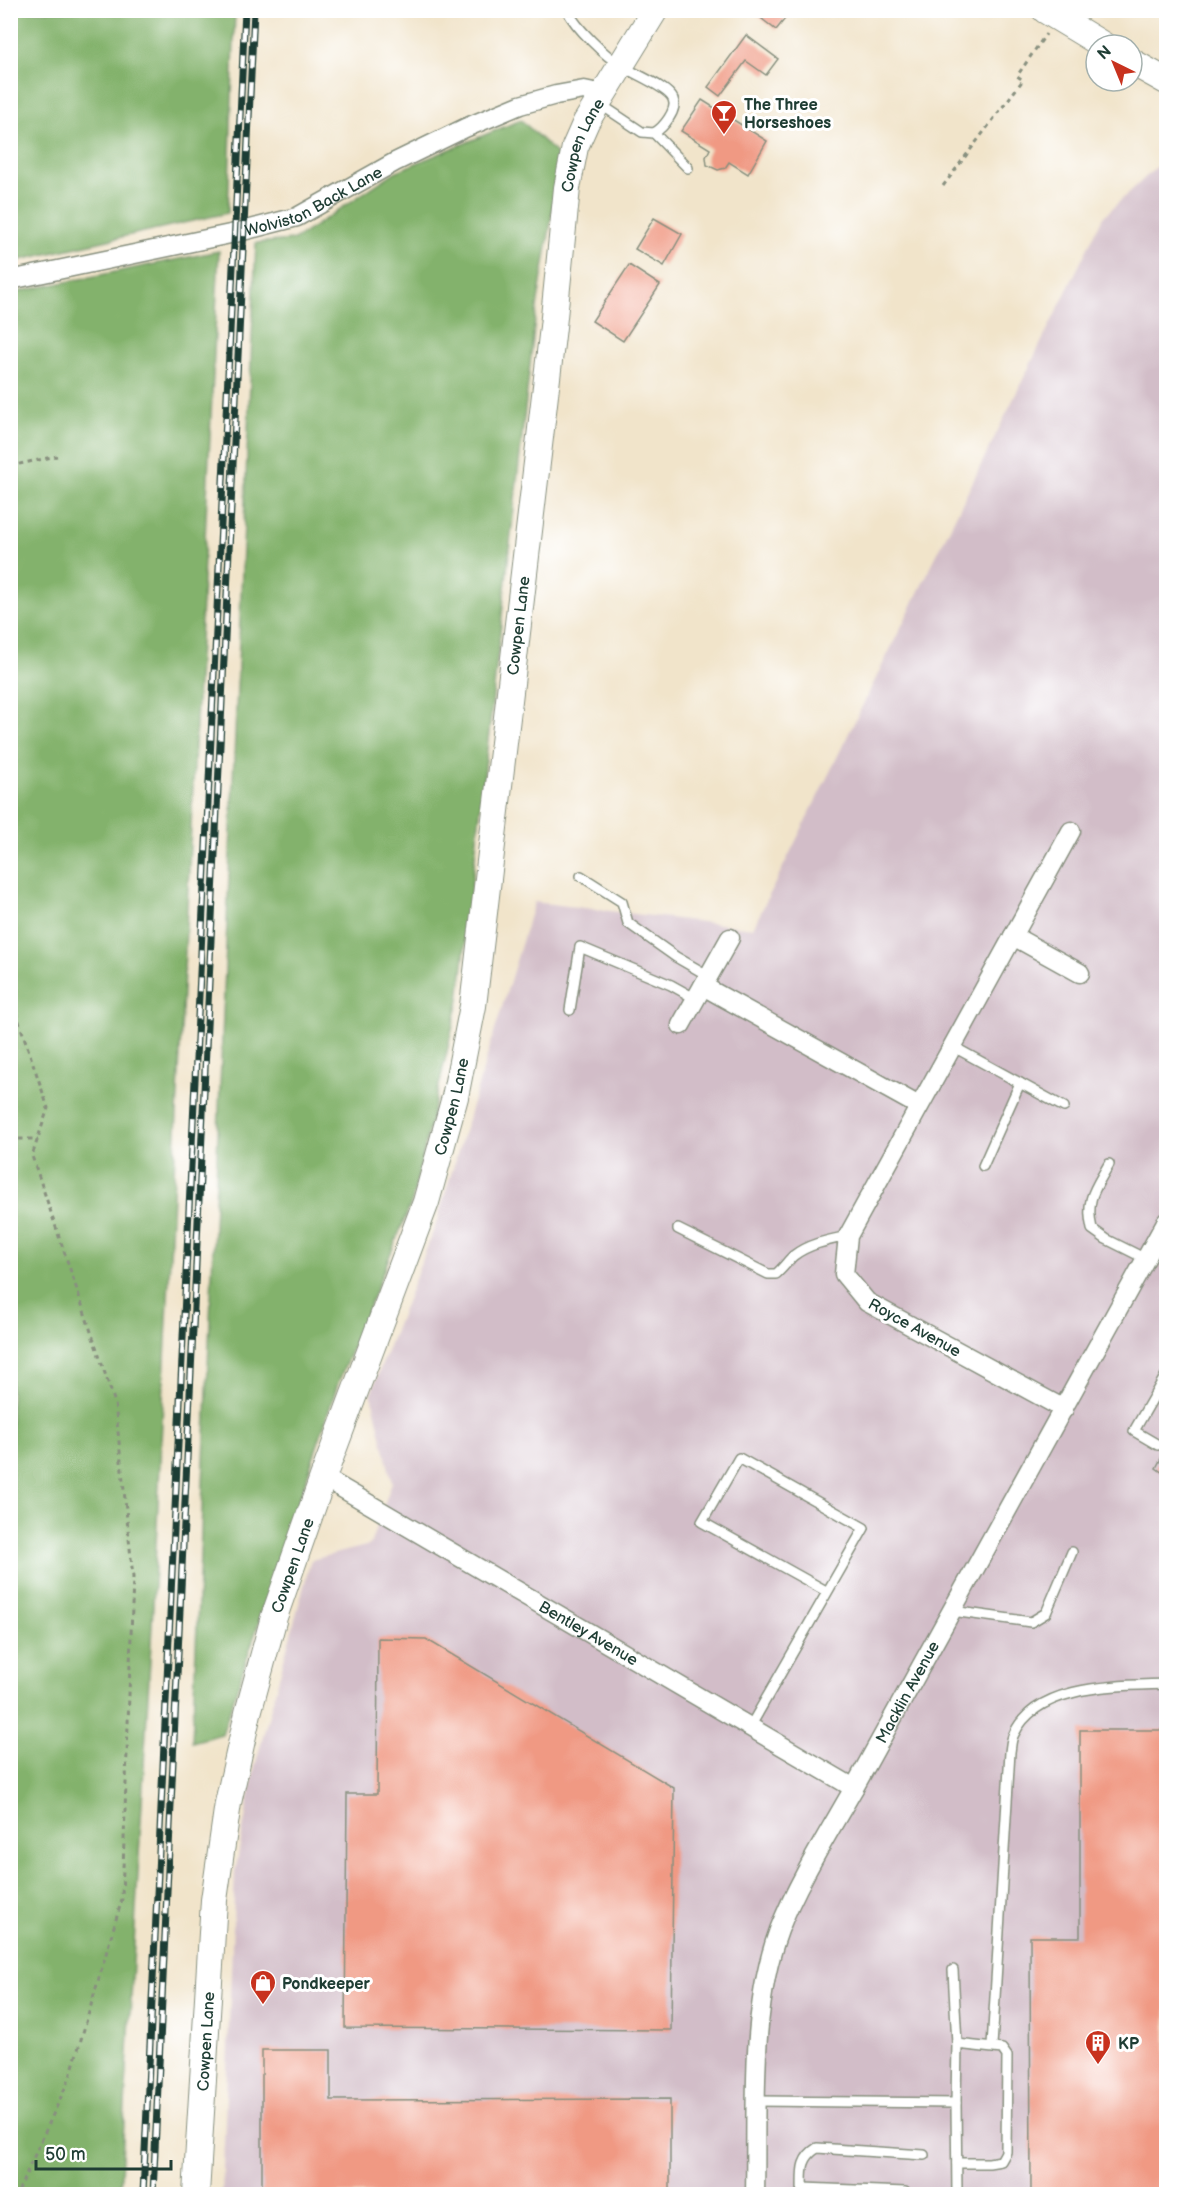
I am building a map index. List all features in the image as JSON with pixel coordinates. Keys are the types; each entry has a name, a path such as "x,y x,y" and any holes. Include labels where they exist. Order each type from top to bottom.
{"street":[{"name":"Cowpen Lane","path":"196,2194 214,1900 228,1803 248,1713 274,1617 323,1477 426,1202 455,1096 473,1006 553,327 567,188 575,147 620,65 655,10"},
{"path":"1051,14 1084,34"},
{"path":"1144,69 1167,81"},
{"name":"Wolviston Back Lane","path":"10,280 235,233 297,217 395,162 465,128 520,105 584,90 601,98"},
{"name":"Royce Avenue","path":"1064,1409 867,1302 844,1274 848,1236 1071,831"},
{"path":"1013,936 1080,973"},
{"path":"681,1025 730,938"},
{"path":"702,987 919,1106"},
{"name":"Macklin Avenue","path":"755,2194 760,2022 769,1964 777,1938 806,1876 1167,1222"},
{"name":"Bentley Avenue","path":"323,1477 854,1788"}],"lane":[{"path":"567,10 573,23 620,65 667,92 674,101 674,106 665,123 654,133"},
{"path":"601,98 642,132 654,133 688,168"},
{"path":"581,876 622,902 628,923 676,957 702,987"},
{"path":"570,1010 580,947 662,981 702,987"},
{"path":"952,1046 1064,1107"},
{"path":"983,1166 1020,1083"},
{"path":"1109,1164 1090,1199 1089,1215 1092,1229 1106,1239 1146,1259"},
{"path":"678,1229 768,1274 776,1274 802,1250 848,1236"},
{"path":"1158,1445 1134,1431 1167,1375"},
{"path":"750,1727 864,1528 739,1458 702,1522 826,1591"},
{"path":"952,1611 1031,1622 1046,1613 1072,1552"},
{"path":"992,2046 1013,1734 1025,1717 1047,1702 1075,1692 1101,1687 1167,1684"},
{"path":"953,1970 957,2044 957,2194"},
{"path":"957,2044 992,2046 1002,2049 1007,2056 1006,2152 1001,2161 957,2163"},
{"path":"757,2101 956,2103"},
{"path":"905,2192 802,2191 803,2164 806,2155 817,2148 924,2155"}],"path":[{"path":"944,186 1023,80 1017,76 1051,14"},
{"path":"10,466 57,456"},
{"path":"10,995 48,1108 32,1156 115,1403 133,1577 122,1899 70,2077 17,2194"},
{"path":"10,1139 38,1139"}],"shaded area":[{"path":"1166,158 1166,2194 222,2194 235,1872 255,1766 311,1560 370,1545 392,1482 371,1393 436,1224 534,902 753,928 1103,217"}],"green space":[{"path":"10,11 235,11 228,213 11,262"},
{"path":"521,120 561,158 535,320 459,1000 412,1201 338,1383 222,1734 192,1742 256,243 294,240 395,172"},
{"path":"219,251 153,1607 120,2194 11,2194 11,293"}],"building":[{"path":"761,10 792,10 776,30 757,15"},
{"path":"746,35 778,59 766,75 746,61 720,96 708,87"},
{"name":"The Three Horseshoes","path":"702,100 767,141 748,174 729,162 725,168 718,170 707,165 706,157 710,149 681,131"},
{"path":"654,218 682,234 664,266 635,249"},
{"path":"629,265 660,285 623,341 592,321"},
{"path":"1166,1449 1166,1475 1156,1468"},
{"path":"378,1638 426,1639 674,1788 671,2030 345,2028 347,1794 377,1794"},
{"name":"KP","path":"1080,1730 1166,1730 1166,2194 1031,2194 1030,1937 1080,1937"},
{"path":"262,2050 331,2050 331,2100 670,2099 670,2194 262,2194"}],"railway":[{"path":"143,2194 245,10"},
{"path":"153,2194 254,10"}],"place":[{"name":"The Three Horseshoes","path":"724,136"},
{"name":"Pondkeeper","path":"263,2006"},
{"name":"KP","path":"1098,2066"}]}
